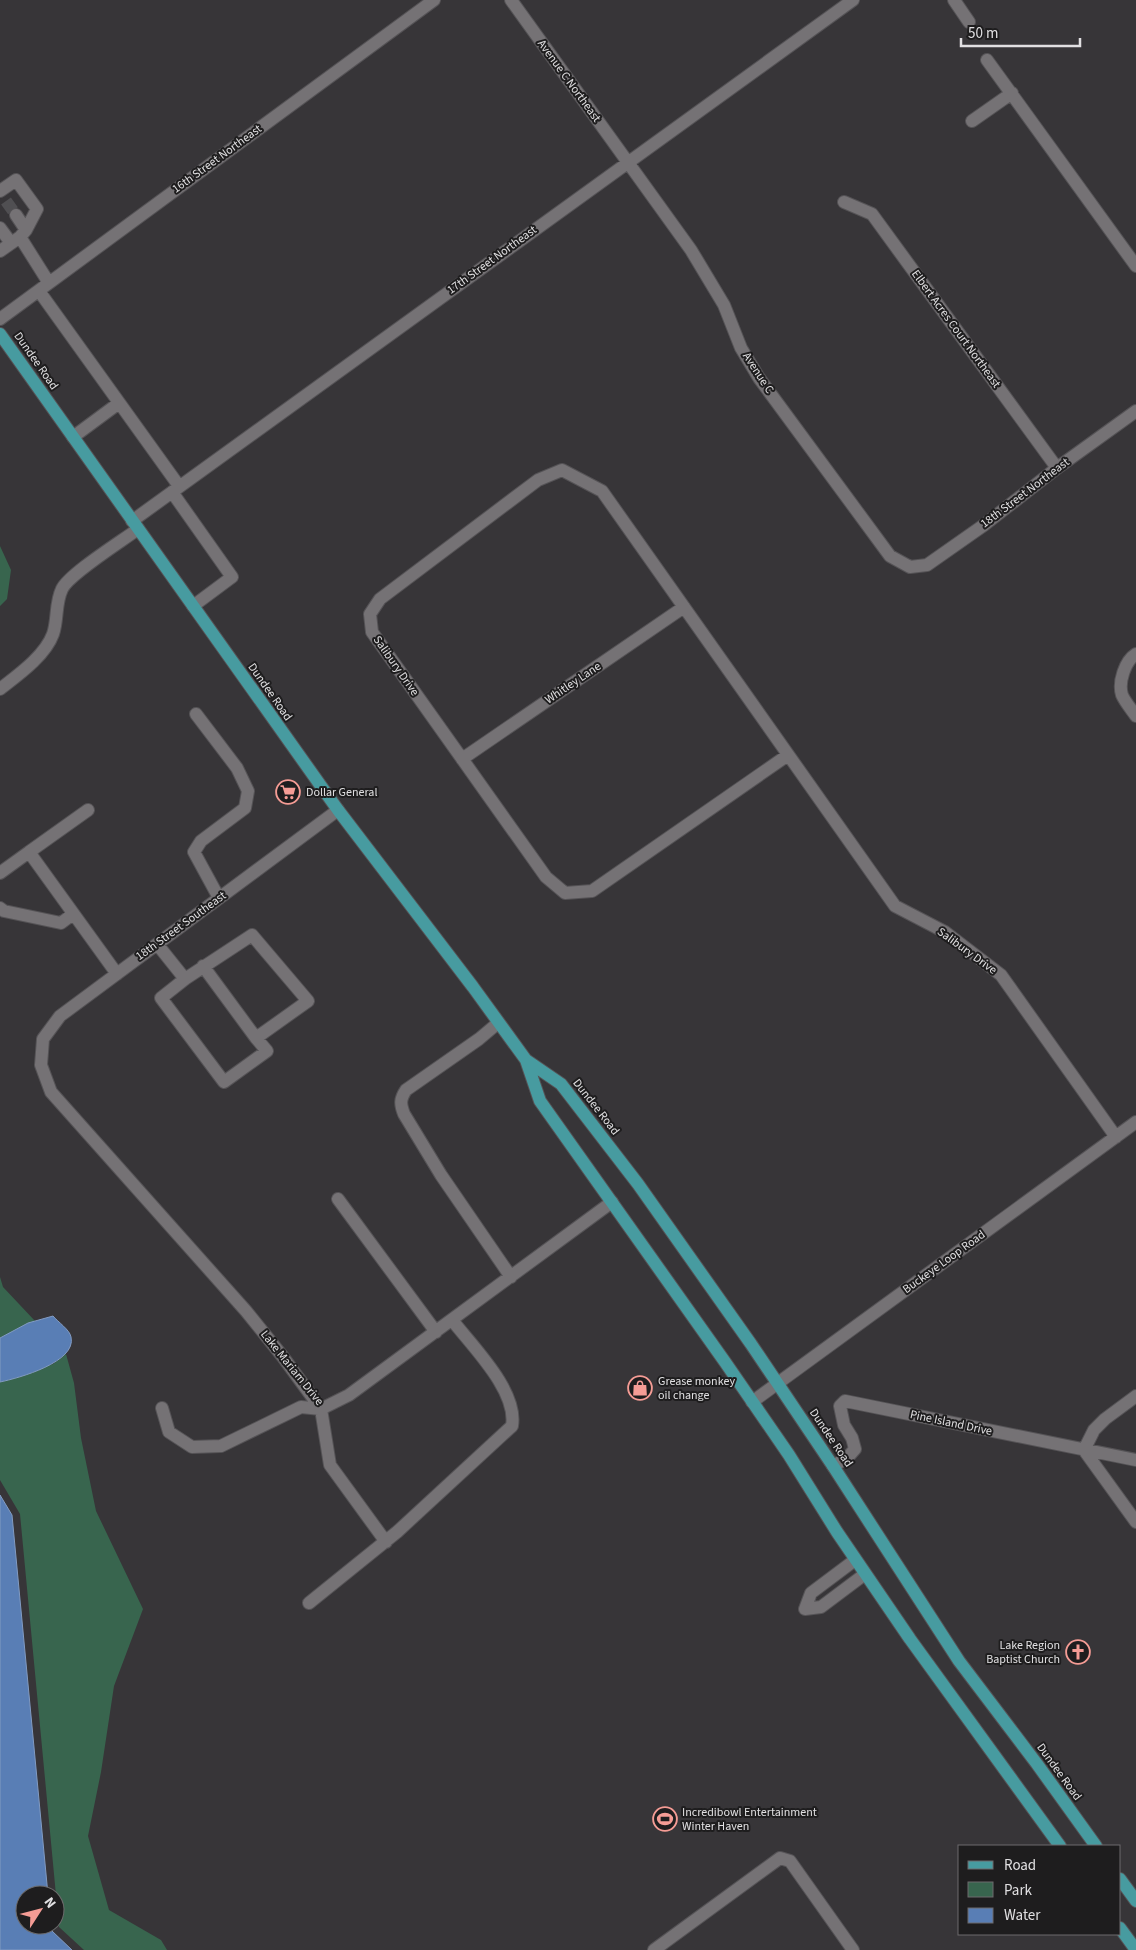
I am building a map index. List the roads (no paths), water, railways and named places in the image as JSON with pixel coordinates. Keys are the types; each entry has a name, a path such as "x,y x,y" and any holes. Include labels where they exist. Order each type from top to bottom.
{"main road":[{"name":"Dundee Road","path":"0,334 338,810 526,1060 540,1101 789,1455 855,1560 910,1639 1059,1845"},
{"name":"Dundee Road","path":"526,1060 561,1084 638,1184 751,1344 960,1661 1095,1845"},
{"path":"1121,1880 1136,1901"},
{"path":"1121,1929 1136,1950"}],"street":[{"name":"16th Street Northeast","path":"0,319 434,0"},
{"name":"Avenue C Northeast","path":"511,0 627,162"},
{"name":"17th Street Northeast","path":"0,689 35,662 53,634 62,587 176,489 853,0"},
{"path":"954,0 969,22"},
{"path":"988,60 1136,266"},
{"path":"972,121 1012,93"},
{"name":"Avenue C","path":"627,162 692,250 724,305 742,348 759,378 890,556 910,567"},
{"path":"0,251 19,237 36,209 16,180 2,195"},
{"name":"Elbert Acres Court Northeast","path":"844,202 872,214 1057,468"},
{"path":"16,215 19,237 50,282"},
{"path":"0,228 19,237"},
{"path":"38,291 119,402 232,577 193,606"},
{"path":"73,437 119,402"},
{"name":"18th Street Northeast","path":"910,567 927,565 984,525 1057,468 1136,411"},
{"name":"Salibury Drive","path":"788,755 592,890 565,893 546,877 372,632 370,614 380,599 538,480 562,470 602,491 895,906 945,932 1001,975 1116,1137"},
{"name":"Whitley Lane","path":"462,759 684,607"},
{"path":"1136,654 1132,657 1122,676 1122,695 1136,716"},
{"path":"196,714 237,768 248,791 245,808 201,841 194,852 219,898"},
{"path":"0,873 88,810"},
{"name":"18th Street Southeast","path":"42,1054 42,1039 60,1016 338,810"},
{"path":"29,852 116,974"},
{"path":"0,908 4,911 61,923 73,914"},
{"path":"203,966 256,1038 267,1051 224,1082 162,998 203,966 252,935 308,1001 256,1038"},
{"path":"157,944 185,979"},
{"path":"498,1023 479,1039 406,1090 402,1096 401,1105 404,1114 441,1175 511,1277"},
{"name":"Lake Mariam Drive","path":"42,1054 41,1065 51,1092 246,1311 321,1409 349,1395 612,1202"},
{"name":"Buckeye Loop Road","path":"752,1402 1136,1122"},
{"path":"338,1199 436,1332"},
{"path":"309,1603 386,1542 512,1426 514,1418 512,1407 504,1389 452,1320"},
{"path":"1136,1396 1105,1419 1094,1430 1084,1450 1136,1522"},
{"name":"Pine Island Drive","path":"833,1466 847,1458 855,1449 852,1438 844,1425 840,1406 845,1401 1136,1460"},
{"path":"162,1408 169,1432 192,1447 221,1446 301,1407 321,1409 330,1465 386,1542"},
{"path":"855,1560 811,1594 805,1609 821,1607 865,1574"},
{"path":"654,1950 780,1858 790,1861 853,1950"}],"water":[{"path":"53,1316 71,1337 70,1346 65,1354 56,1361 32,1373 0,1382 0,1338 28,1323"},
{"path":"0,1495 12,1515 47,1885 15,1885 15,1935 56,1935 72,1950 0,1950"}],"tunnel":[{"path":"6,201 16,215"}],"place":[{"name":"Dollar General","path":"288,792"},
{"name":"Grease monkey oil change","path":"640,1388"},
{"name":"Lake Region Baptist Church","path":"1078,1652"},
{"name":"Incredibowl Entertainment Winter Haven","path":"665,1819"}]}
